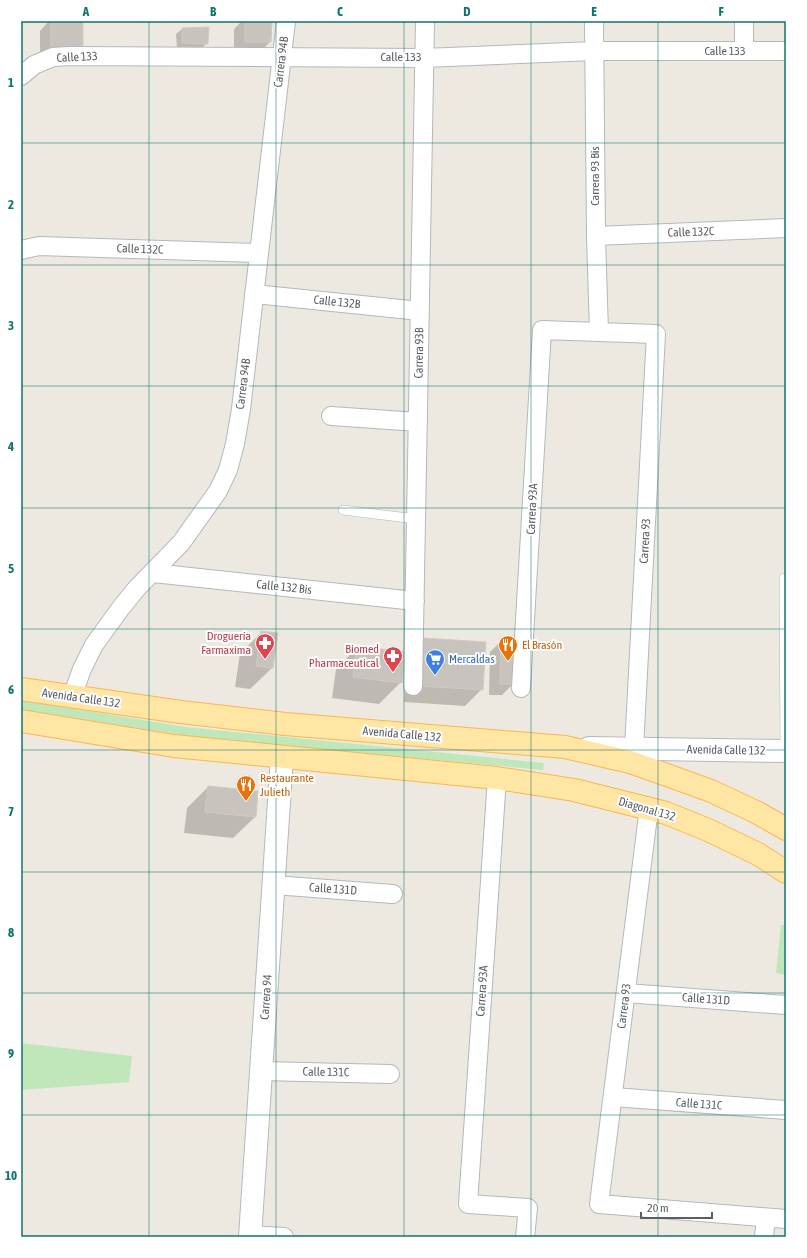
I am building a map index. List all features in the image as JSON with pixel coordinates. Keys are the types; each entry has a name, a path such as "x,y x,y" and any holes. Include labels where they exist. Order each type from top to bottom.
{"main road":[{"name":"Avenida Calle 132","path":"21,689 181,712 285,724 565,747"},
{"path":"21,721 174,746 497,778"},
{"path":"565,747 630,762 711,791 756,812 786,829"},
{"name":"Diagonal 132","path":"497,778 574,790 666,813 708,830 758,854 786,872"}],"street":[{"name":"Carrera 94B","path":"72,697 82,669 94,645 120,609 181,543 218,491 228,470 235,444 240,409 286,21"},
{"name":"Carrera 93B","path":"413,686 425,21"},
{"name":"Carrera 93 Bis","path":"594,21 596,236 599,332"},
{"path":"744,21 744,51"},
{"name":"Calle 133","path":"21,76 34,65 53,58 69,56 424,58 594,51 786,51"},
{"name":"Calle 132C","path":"596,236 786,228"},
{"name":"Calle 132C","path":"21,250 39,246 259,253"},
{"name":"Calle 132B","path":"254,294 420,311"},
{"name":"Carrera 93A","path":"521,688 542,330 599,332"},
{"name":"Carrera 93","path":"599,332 656,334 634,748"},
{"path":"331,416 418,422"},
{"name":"Calle 132 Bis","path":"153,573 415,601"},
{"name":"Avenida Calle 132","path":"565,747 786,751"},
{"name":"Carrera 94","path":"250,1236 282,757"},
{"name":"Carrera 93A","path":"497,778 468,1204 528,1208 525,1237"},
{"name":"Carrera 93","path":"649,808 599,1204 766,1218"},
{"name":"Calle 131D","path":"274,884 393,894"},
{"name":"Calle 131D","path":"626,993 786,1005"},
{"name":"Calle 131C","path":"261,1071 390,1074"},
{"name":"Calle 131C","path":"613,1097 786,1110"},
{"path":"764,1237 766,1218 786,1219"},
{"path":"250,1236 284,1237"}],"lane":[{"path":"343,510 416,519"},
{"path":"784,578 786,751"}],"green space":[{"path":"21,700 186,727 544,763 543,770 187,736 21,709"},
{"path":"781,925 786,925 786,975 776,973"},
{"path":"21,1043 132,1056 129,1082 21,1090"}],"building":[{"path":"51,21 83,21 83,48 51,49"},
{"path":"245,21 272,21 271,42 245,42"},
{"path":"209,27 208,44 182,43 182,28"},
{"path":"261,631 278,633 273,668 256,666"},
{"path":"423,638 486,642 483,690 420,686"},
{"name":"El Brasón","path":"501,640 515,640 514,684 500,684"},
{"path":"357,646 406,652 402,683 353,677"},
{"path":"208,786 258,791 256,817 205,812"}],"place":[{"name":"Droguería Farmaxima","path":"265,660"},
{"name":"El Brasón","path":"508,662"},
{"name":"Biomed Pharmaceutical","path":"393,673"},
{"name":"Mercaldas","path":"435,676"},
{"name":"Restaurante Julieth","path":"246,802"}]}
